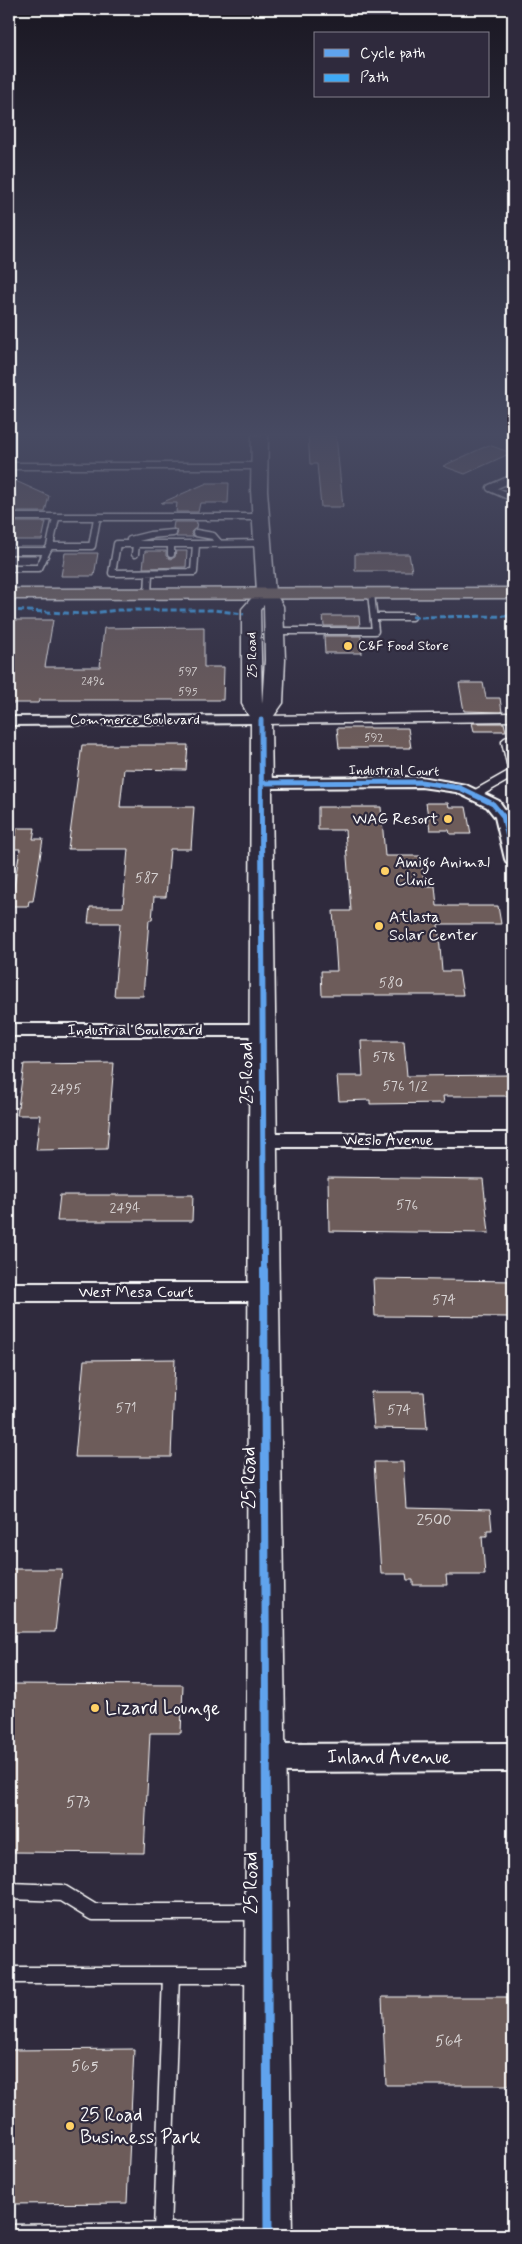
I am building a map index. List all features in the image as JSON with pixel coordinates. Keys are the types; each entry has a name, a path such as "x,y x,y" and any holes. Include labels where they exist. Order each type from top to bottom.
{"main road":[{"name":"25 Road","path":"261,720 273,703 274,631 274,606 266,593 263,540"},
{"name":"25 Road","path":"266,593 252,609 252,704 261,720 268,2232"},
{"path":"9,594 513,593"}],"street":[{"name":"Commerce Boulevard","path":"9,720 261,720"},
{"name":"Industrial Court","path":"261,783 434,783 460,788 476,794 493,804 503,816 513,859"},
{"name":"Industrial Boulevard","path":"9,1030 261,1030"},
{"name":"Weslo Avenue","path":"263,1140 513,1140"},
{"name":"West Mesa Court","path":"9,1292 263,1292"},
{"name":"Inland Avenue","path":"266,1758 513,1756"}],"lane":[{"path":"9,568 39,568 49,549 51,540"},
{"path":"9,551 92,546 93,540"},
{"path":"117,544 133,540"},
{"path":"216,540 219,543"},
{"path":"117,544 263,543"},
{"path":"117,544 112,573 132,571 149,574 170,571 194,572 196,544"},
{"path":"135,554 136,544"},
{"path":"171,544 171,554"},
{"path":"148,594 149,574"},
{"path":"274,631 375,631 371,593"},
{"path":"374,617 412,617"},
{"path":"513,672 513,682"},
{"path":"261,720 513,717"},
{"path":"476,794 513,773 506,742 513,738"},
{"path":"9,1891 61,1893 73,1899 80,1907 93,1912 266,1912"},
{"path":"9,1975 266,1975"},
{"path":"162,2231 171,1975"},
{"path":"9,2233 268,2232"}],"building":[{"path":"145,551 166,551 166,556 171,559 175,557 176,551 187,551 186,567 143,568"},
{"path":"65,553 98,553 94,576 61,576"},
{"path":"355,554 409,554 412,571 355,571"},
{"path":"323,616 359,616 360,626 324,626"},
{"path":"9,620 53,620 45,667 100,667 104,628 204,627 204,667 224,667 223,700 39,700 38,703 9,703"},
{"name":"C&F Food Store","path":"324,636 361,636 362,653 325,653"},
{"path":"459,683 483,683 486,698 500,698 502,712 464,711"},
{"path":"472,723 504,723 506,731 474,731"},
{"path":"337,728 408,728 411,748 339,748"},
{"path":"82,745 188,745 186,770 124,769 120,807 194,807 191,849 170,849 166,897 154,897 152,920 149,920 143,996 114,996 120,923 88,923 90,907 123,907 128,849 68,849"},
{"name":"WAG Resort","path":"426,803 448,803 449,807 466,807 471,834 450,834 449,830 430,830"},
{"path":"318,807 381,807 385,856 420,856 425,886 435,886 437,906 498,906 501,924 438,924 442,971 459,971 463,995 322,995 321,971 337,971 333,911 351,911 345,830 318,830"},
{"path":"17,828 35,828 33,839 43,839 33,901 29,901 28,906 11,906 20,849 13,849"},
{"path":"361,1041 404,1041 407,1076 513,1075 513,1096 443,1096 444,1103 370,1104 370,1100 339,1101 337,1076 363,1076"},
{"path":"114,1063 107,1149 36,1150 40,1115 17,1115 24,1064"},
{"path":"328,1177 483,1179 489,1233 329,1231"},
{"path":"60,1195 193,1195 192,1221 57,1221"},
{"path":"373,1279 513,1281 513,1317 375,1316"},
{"path":"175,1359 171,1457 75,1457 84,1360"},
{"path":"371,1392 424,1392 427,1429 374,1428"},
{"path":"374,1462 403,1462 406,1508 490,1510 492,1530 487,1530 487,1536 482,1536 485,1575 446,1575 447,1585 413,1585 413,1580 407,1580 406,1574 381,1574"},
{"path":"9,1569 62,1569 55,1632 9,1632"},
{"path":"9,1684 183,1685 181,1733 150,1733 144,1853 9,1852 9,1752 11,1732 9,1732"},
{"path":"382,1997 513,1997 513,2085 386,2085"},
{"name":"25 Road Business Park","path":"134,2049 127,2203 9,2204 9,2050"}],"marked path":[{"path":"9,610 85,614 118,610 213,610 244,614"},
{"path":"412,617 513,616"}],"cycle path":[{"path":"261,720 268,2235"},
{"path":"261,783 421,782 460,788 493,804 503,816 513,859"}],"place":[{"name":"C&F Food Store","path":"348,646"},
{"name":"WAG Resort","path":"448,819"},
{"name":"Amigo Animal Clinic","path":"385,871"},
{"name":"Atlasta Solar Center","path":"379,926"},
{"name":"Lizard Lounge","path":"95,1708"},
{"name":"25 Road Business Park","path":"70,2126"}]}
